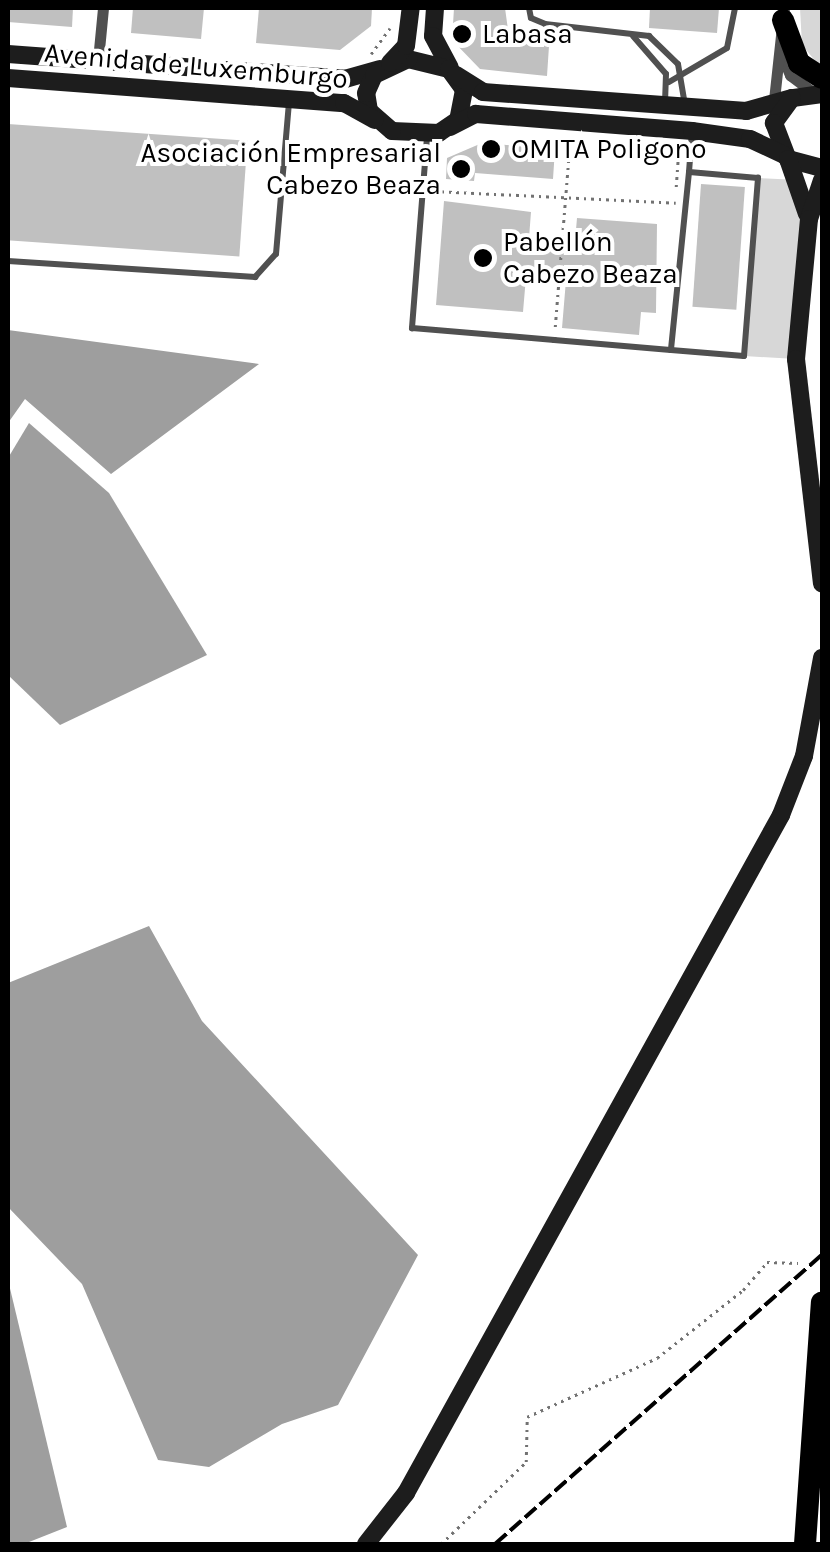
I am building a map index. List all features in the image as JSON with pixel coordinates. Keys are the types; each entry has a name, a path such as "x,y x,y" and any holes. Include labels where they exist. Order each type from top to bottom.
{"highway":[{"path":"784,14 799,63 820,88"},
{"path":"806,1544 822,1303"}],"main road":[{"path":"411,8 406,46 385,66 366,94 375,120 400,133 427,135 481,114 692,131 750,139 786,157 822,168"},
{"path":"435,8 433,36 454,73 464,101 450,127"},
{"name":"Avenida de Luxemburgo","path":"8,54 345,79 385,66"},
{"path":"385,66 418,59 454,73 483,92 746,110 820,88"},
{"path":"96,84 98,60"},
{"name":"Avenida de Luxemburgo","path":"8,78 353,105 375,120"},
{"path":"792,98 774,123 808,219"},
{"path":"822,180 808,219 796,359 822,584"},
{"path":"366,1544 406,1493 782,815 804,756 822,658"}],"street":[{"path":"98,60 103,8"},
{"path":"774,123 784,14"},
{"path":"780,52 790,75 820,88"}],"lane":[{"path":"668,82 681,70 732,42 735,8"},
{"path":"529,10 545,24 649,36 681,70"},
{"path":"632,35 668,82 675,105"},
{"path":"675,105 681,70"},
{"path":"8,261 254,278 276,254 289,99"},
{"path":"671,350 692,131"},
{"path":"427,135 412,328 744,356 758,178 689,172"}],"path":[{"path":"362,58 381,46 390,28"},
{"path":"554,340 570,140"},
{"path":"675,204 679,148"},
{"path":"422,191 686,204"},
{"path":"441,1544 526,1462 528,1417 657,1358 743,1290 766,1262 798,1263"}],"shaded area":[{"path":"800,8 822,8 822,69 802,45"},
{"path":"758,178 799,180 803,190 796,359 744,356"},
{"path":"8,330 259,364 111,474 25,399 8,423"},
{"path":"29,423 109,493 207,655 60,725 8,675 8,458"},
{"path":"149,926 202,1021 418,1255 338,1405 282,1424 209,1467 158,1460 82,1284 8,1207 8,983"},
{"path":"8,1280 67,1527 24,1544 8,1544"}],"building":[{"path":"8,8 73,8 72,27 8,22"},
{"path":"133,8 204,8 201,39 131,33"},
{"path":"259,8 372,8 371,26 340,50 256,43"},
{"path":"454,8 505,8 509,37 549,46 547,76 480,69 452,40"},
{"path":"650,8 719,8 717,33 649,28"},
{"path":"8,124 247,141 239,256 8,240"},
{"path":"482,143 555,149 553,179 475,173 474,181 446,179 447,158"},
{"path":"701,184 745,187 736,310 692,307"},
{"path":"444,201 531,212 529,238 575,241 577,218 657,224 656,313 641,312 639,335 562,328 566,280 526,277 523,312 436,305"}],"railway":[{"path":"495,1544 822,1255"}],"place":[{"name":"Labasa","path":"462,34"},
{"name":"OMITA Poligono","path":"491,149"},
{"name":"Asociación Empresarial Cabezo Beaza","path":"461,169"},
{"name":"Pabellón Cabezo Beaza","path":"483,258"}]}
